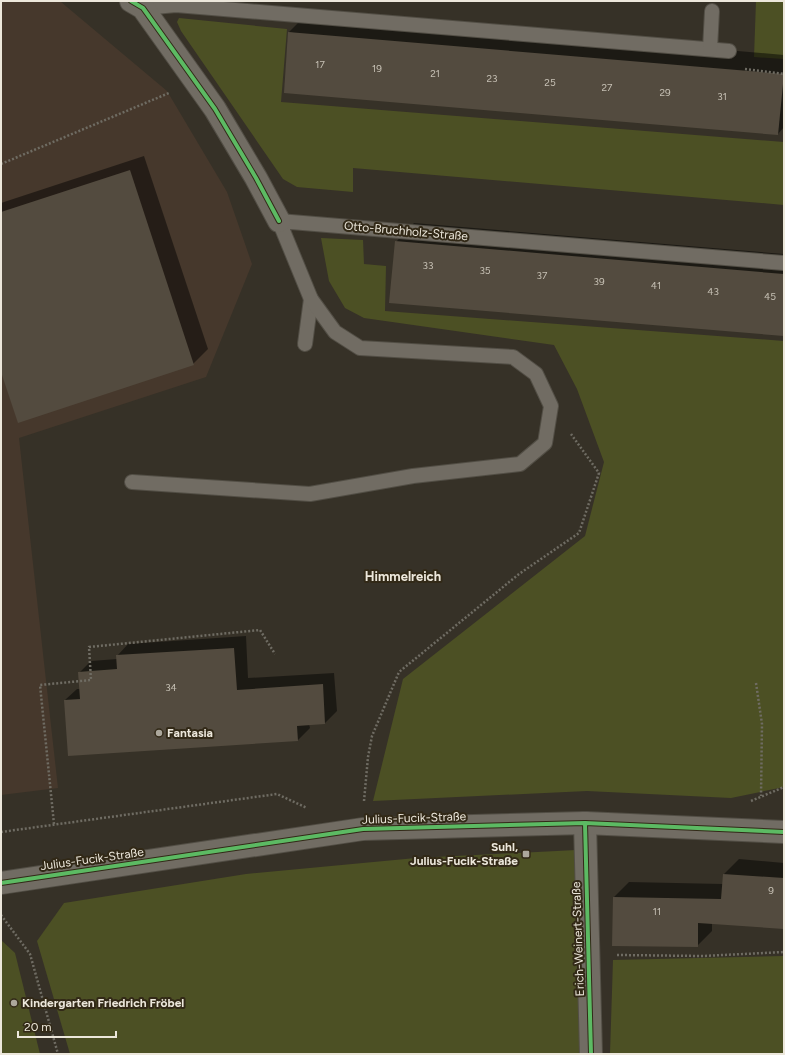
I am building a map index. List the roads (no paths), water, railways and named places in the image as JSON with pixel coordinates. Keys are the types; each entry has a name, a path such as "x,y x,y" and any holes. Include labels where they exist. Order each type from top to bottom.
{"street":[{"path":"137,5 195,81 214,109 256,178 279,221"},
{"name":"Julius-Fucik-Straße","path":"1,883 363,829 585,823 784,832"},
{"name":"Erich-Weinert-Straße","path":"585,823 591,1054"}],"lane":[{"path":"137,5 176,5 729,51"},
{"path":"710,49 712,11"},
{"path":"132,482 310,494 414,476 520,464 545,442 551,406 536,374 513,357 360,348 334,332 311,299 279,221"},
{"name":"Otto-Bruchholz-Straße","path":"279,221 784,263"},
{"path":"305,344 311,299"}],"place":[{"name":"Fantasia","path":"159,733"},
{"name":"Suhl, Julius-Fucik-Straße","path":"526,854"},
{"name":"Kindergarten Friedrich Fröbel","path":"14,1003"}],"district":[{"name":"Himmelreich","path":"403,576"}]}
